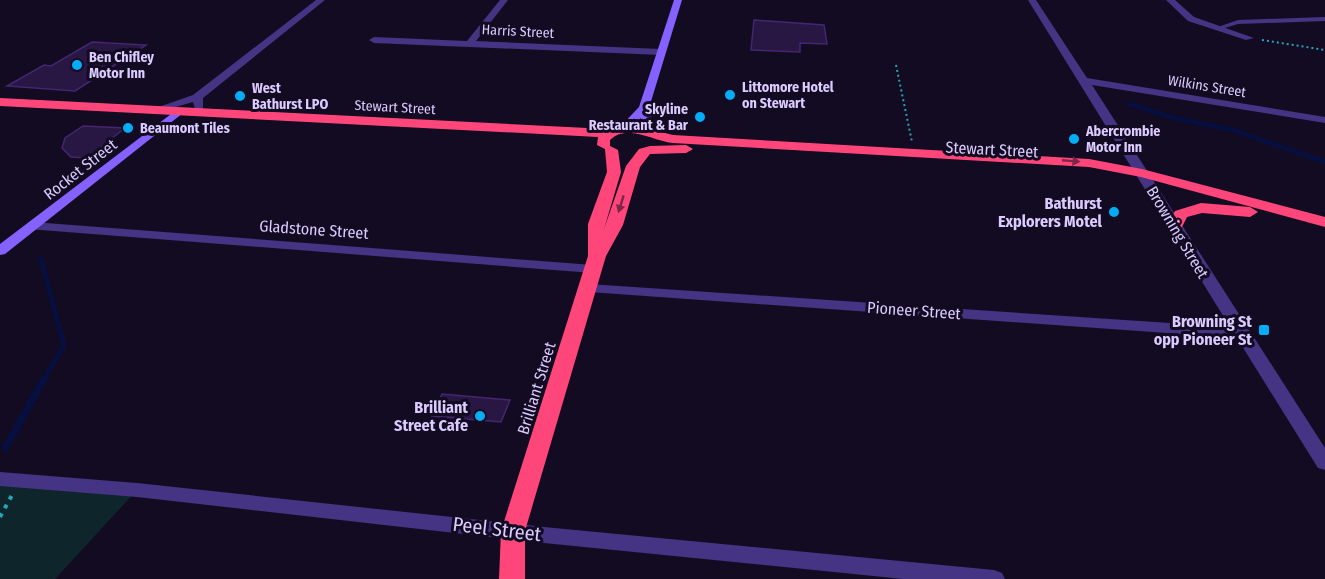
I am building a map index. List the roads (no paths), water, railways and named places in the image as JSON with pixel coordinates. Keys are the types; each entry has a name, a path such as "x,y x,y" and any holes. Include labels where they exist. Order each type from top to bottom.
{"highway":[{"name":"Stewart Street","path":"0,102 155,110 174,116 202,112 608,143"},
{"name":"Stewart Street","path":"0,111 174,116 608,143"},
{"path":"624,129 650,142 627,154 608,143 624,129"},
{"name":"Stewart Street","path":"650,142 687,149 1147,179 1325,232"},
{"name":"Stewart Street","path":"650,142 1066,160 1325,222"},
{"name":"Brilliant Street","path":"512,579 513,531 593,271 615,225 633,166 650,142"},
{"name":"Brilliant Street","path":"593,271 596,224 614,172 608,143"},
{"path":"1176,226 1181,214 1201,208 1226,208 1263,215"}],"street":[{"path":"155,110 197,97 321,0"},
{"path":"471,42 504,0"},
{"path":"624,129 644,108 678,0"},
{"name":"Browning Street","path":"1032,0 1147,179 1239,333 1325,463"},
{"path":"1170,0 1191,19 1249,38"},
{"name":"Harris Street","path":"374,40 471,42 661,52"},
{"name":"Wilkins Street","path":"1084,81 1325,120"},
{"path":"197,97 202,112"},
{"path":"644,108 650,142"},
{"name":"Rocket Street","path":"0,251 174,116"},
{"name":"Gladstone Street","path":"33,226 593,271"},
{"name":"Pioneer Street","path":"593,271 1239,333"},
{"name":"Peel Street","path":"10,480 161,493 994,579"}],"lane":[{"path":"1218,28 1238,22 1325,19"}],"waterway":[{"path":"1129,104 1174,118 1233,130 1325,162"},
{"path":"41,259 64,345 43,381"},
{"path":"5,448 44,379"}],"place":[{"name":"Ben Chifley Motor Inn","path":"77,65"},
{"name":"Littomore Hotel on Stewart","path":"730,95"},
{"name":"West Bathurst LPO","path":"240,96"},
{"name":"Skyline Restaurant & Bar","path":"700,117"},
{"name":"Beaumont Tiles","path":"128,128"},
{"name":"Abercrombie Motor Inn","path":"1074,139"},
{"name":"Bathurst Explorers Motel","path":"1114,212"},
{"name":"Browning St opp Pioneer St","path":"1264,330"},
{"name":"Brilliant Street Cafe","path":"480,416"}]}
